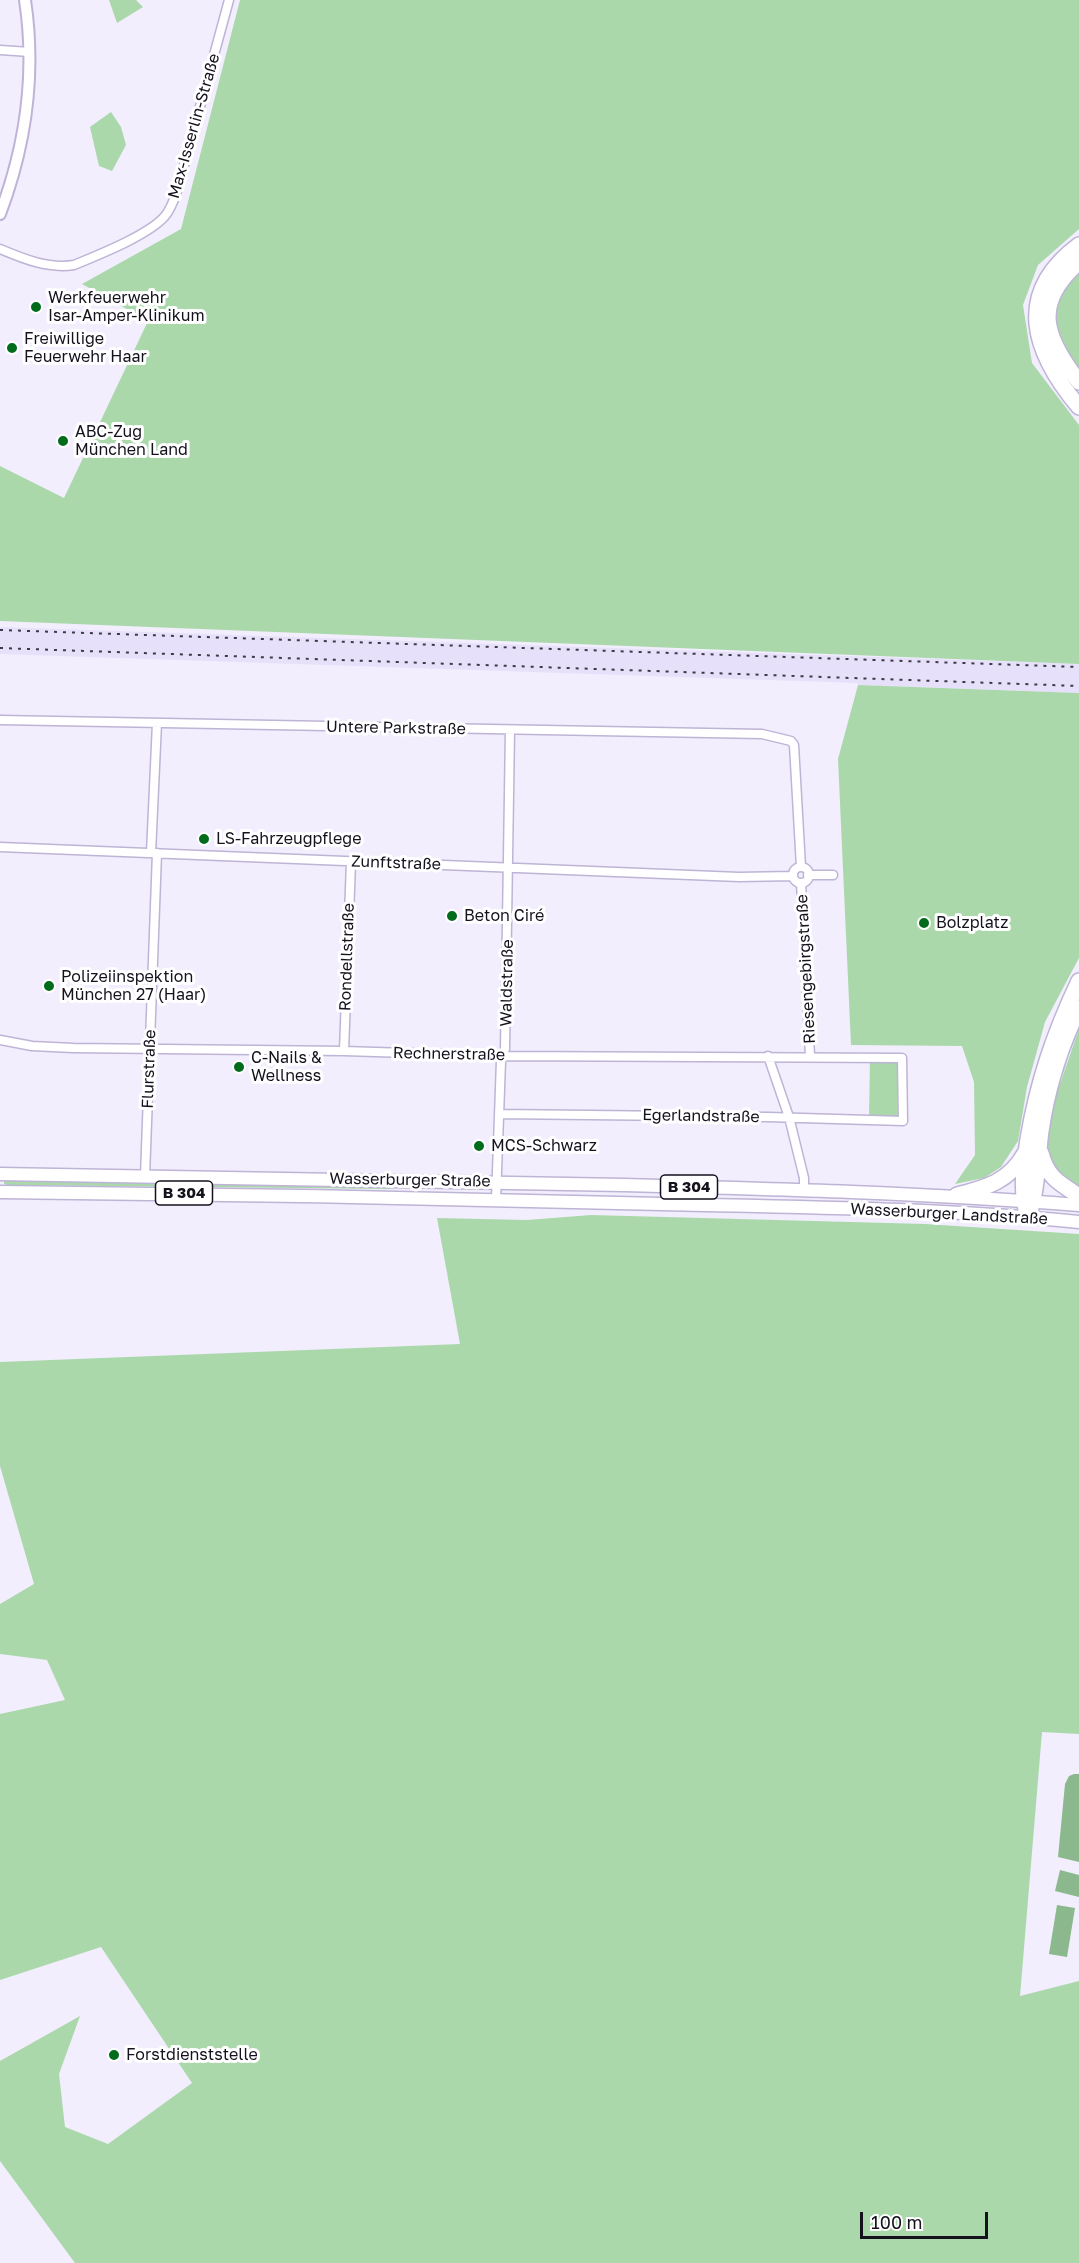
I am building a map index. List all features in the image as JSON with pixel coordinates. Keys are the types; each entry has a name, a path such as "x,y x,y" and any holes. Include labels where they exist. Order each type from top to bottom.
{"highway":[{"path":"1079,245 1057,264 1044,283 1037,308 1036,326 1041,348 1050,366 1079,407"},
{"path":"1079,262 1054,292 1050,301 1048,324 1051,338 1058,352 1079,382"},
{"path":"1028,1217 1036,1096 1047,1056 1079,981"},
{"path":"957,1195 990,1186 1010,1175 1033,1149 1042,1128 1059,1062 1079,1008"},
{"path":"1033,1149 1051,1176 1079,1196"}],"main road":[{"path":"0,214 15,171 29,93 30,52 25,0"},
{"name":"Wasserburger Straße","path":"0,1174 820,1190"},
{"name":"Wasserburger Landstraße","path":"820,1190 957,1195 1079,1205"},
{"name":"Wasserburger Straße","path":"0,1191 496,1199 819,1208"},
{"name":"Wasserburger Landstraße","path":"819,1208 1028,1217 1079,1222"}],"street":[{"name":"Max-Isserlin-Straße","path":"0,249 48,265 74,265 148,229 164,217 177,191 229,0"},
{"path":"0,50 30,52"},
{"name":"Untere Parkstraße","path":"0,720 762,734 791,741 795,753 801,867"},
{"name":"Flurstraße","path":"145,1176 157,723"},
{"name":"Waldstraße","path":"496,1199 502,1056 505,1049 510,730"},
{"name":"Zunftstraße","path":"0,847 749,877 793,876"},
{"name":"Rondellstraße","path":"344,1051 351,862"},
{"path":"801,867 808,875 801,883 793,876 795,870 801,867"},
{"name":"Riesengebirgstraße","path":"808,875 833,874"},
{"name":"Riesengebirgstraße","path":"801,883 810,1056"},
{"name":"Rechnerstraße","path":"0,1040 47,1048 344,1051 502,1056 899,1056 902,1058 903,1121"},
{"path":"768,1056 789,1118 804,1178 804,1190"},
{"name":"Egerlandstraße","path":"499,1114 903,1121"}],"shaded area":[{"path":"109,0 136,0 143,7 117,23"},
{"path":"240,0 1079,0 1079,229 1038,265 1023,305 1032,363 1079,425 1079,664 0,621 0,466 64,498 148,321 82,284 181,229"},
{"path":"111,112 121,127 126,145 112,171 99,166 90,127"},
{"path":"1079,272 1079,376 1069,360 1057,329 1055,310 1061,293"},
{"path":"0,627 1079,664 1079,693 858,685 857,683 0,654"},
{"path":"858,685 1079,693 1079,958 1045,1022 1027,1087 1018,1141 1001,1167 984,1178 955,1184 975,1155 974,1082 962,1046 851,1045 838,759"},
{"path":"1079,1029 1079,1189 1060,1179 1046,1151 1055,1098"},
{"path":"870,1058 897,1058 898,1118 869,1118"},
{"path":"6,1179 470,1186 470,1188 7,1185 4,1184"},
{"path":"591,1215 925,1224 1079,1234 1079,1734 1042,1732 1020,1996 1079,1981 1079,2263 75,2263 0,2161 0,2061 80,2016 59,2074 65,2127 108,2144 192,2083 101,1947 0,1980 0,1714 65,1700 47,1660 0,1654 0,1604 34,1584 0,1466 0,1362 460,1344 437,1218 527,1220"},
{"path":"1079,1774 1079,1862 1058,1857 1065,1784 1069,1776"},
{"path":"1060,1870 1079,1875 1079,1897 1055,1891"},
{"path":"1057,1905 1075,1908 1067,1957 1049,1954"}],"railway":[{"path":"0,630 1079,667"},
{"path":"0,648 1079,686"}],"place":[{"name":"Werkfeuerwehr Isar-Amper-Klinikum","path":"36,307"},
{"name":"Freiwillige Feuerwehr Haar","path":"12,348"},
{"name":"ABC-Zug München Land","path":"63,441"},
{"name":"LS-Fahrzeugpflege","path":"204,839"},
{"name":"Beton Ciré","path":"452,916"},
{"name":"Bolzplatz","path":"924,923"},
{"name":"Polizeiinspektion München 27 (Haar)","path":"49,986"},
{"name":"C-Nails & Wellness","path":"239,1067"},
{"name":"MCS-Schwarz","path":"479,1146"},
{"name":"Forstdienststelle","path":"114,2055"}]}
